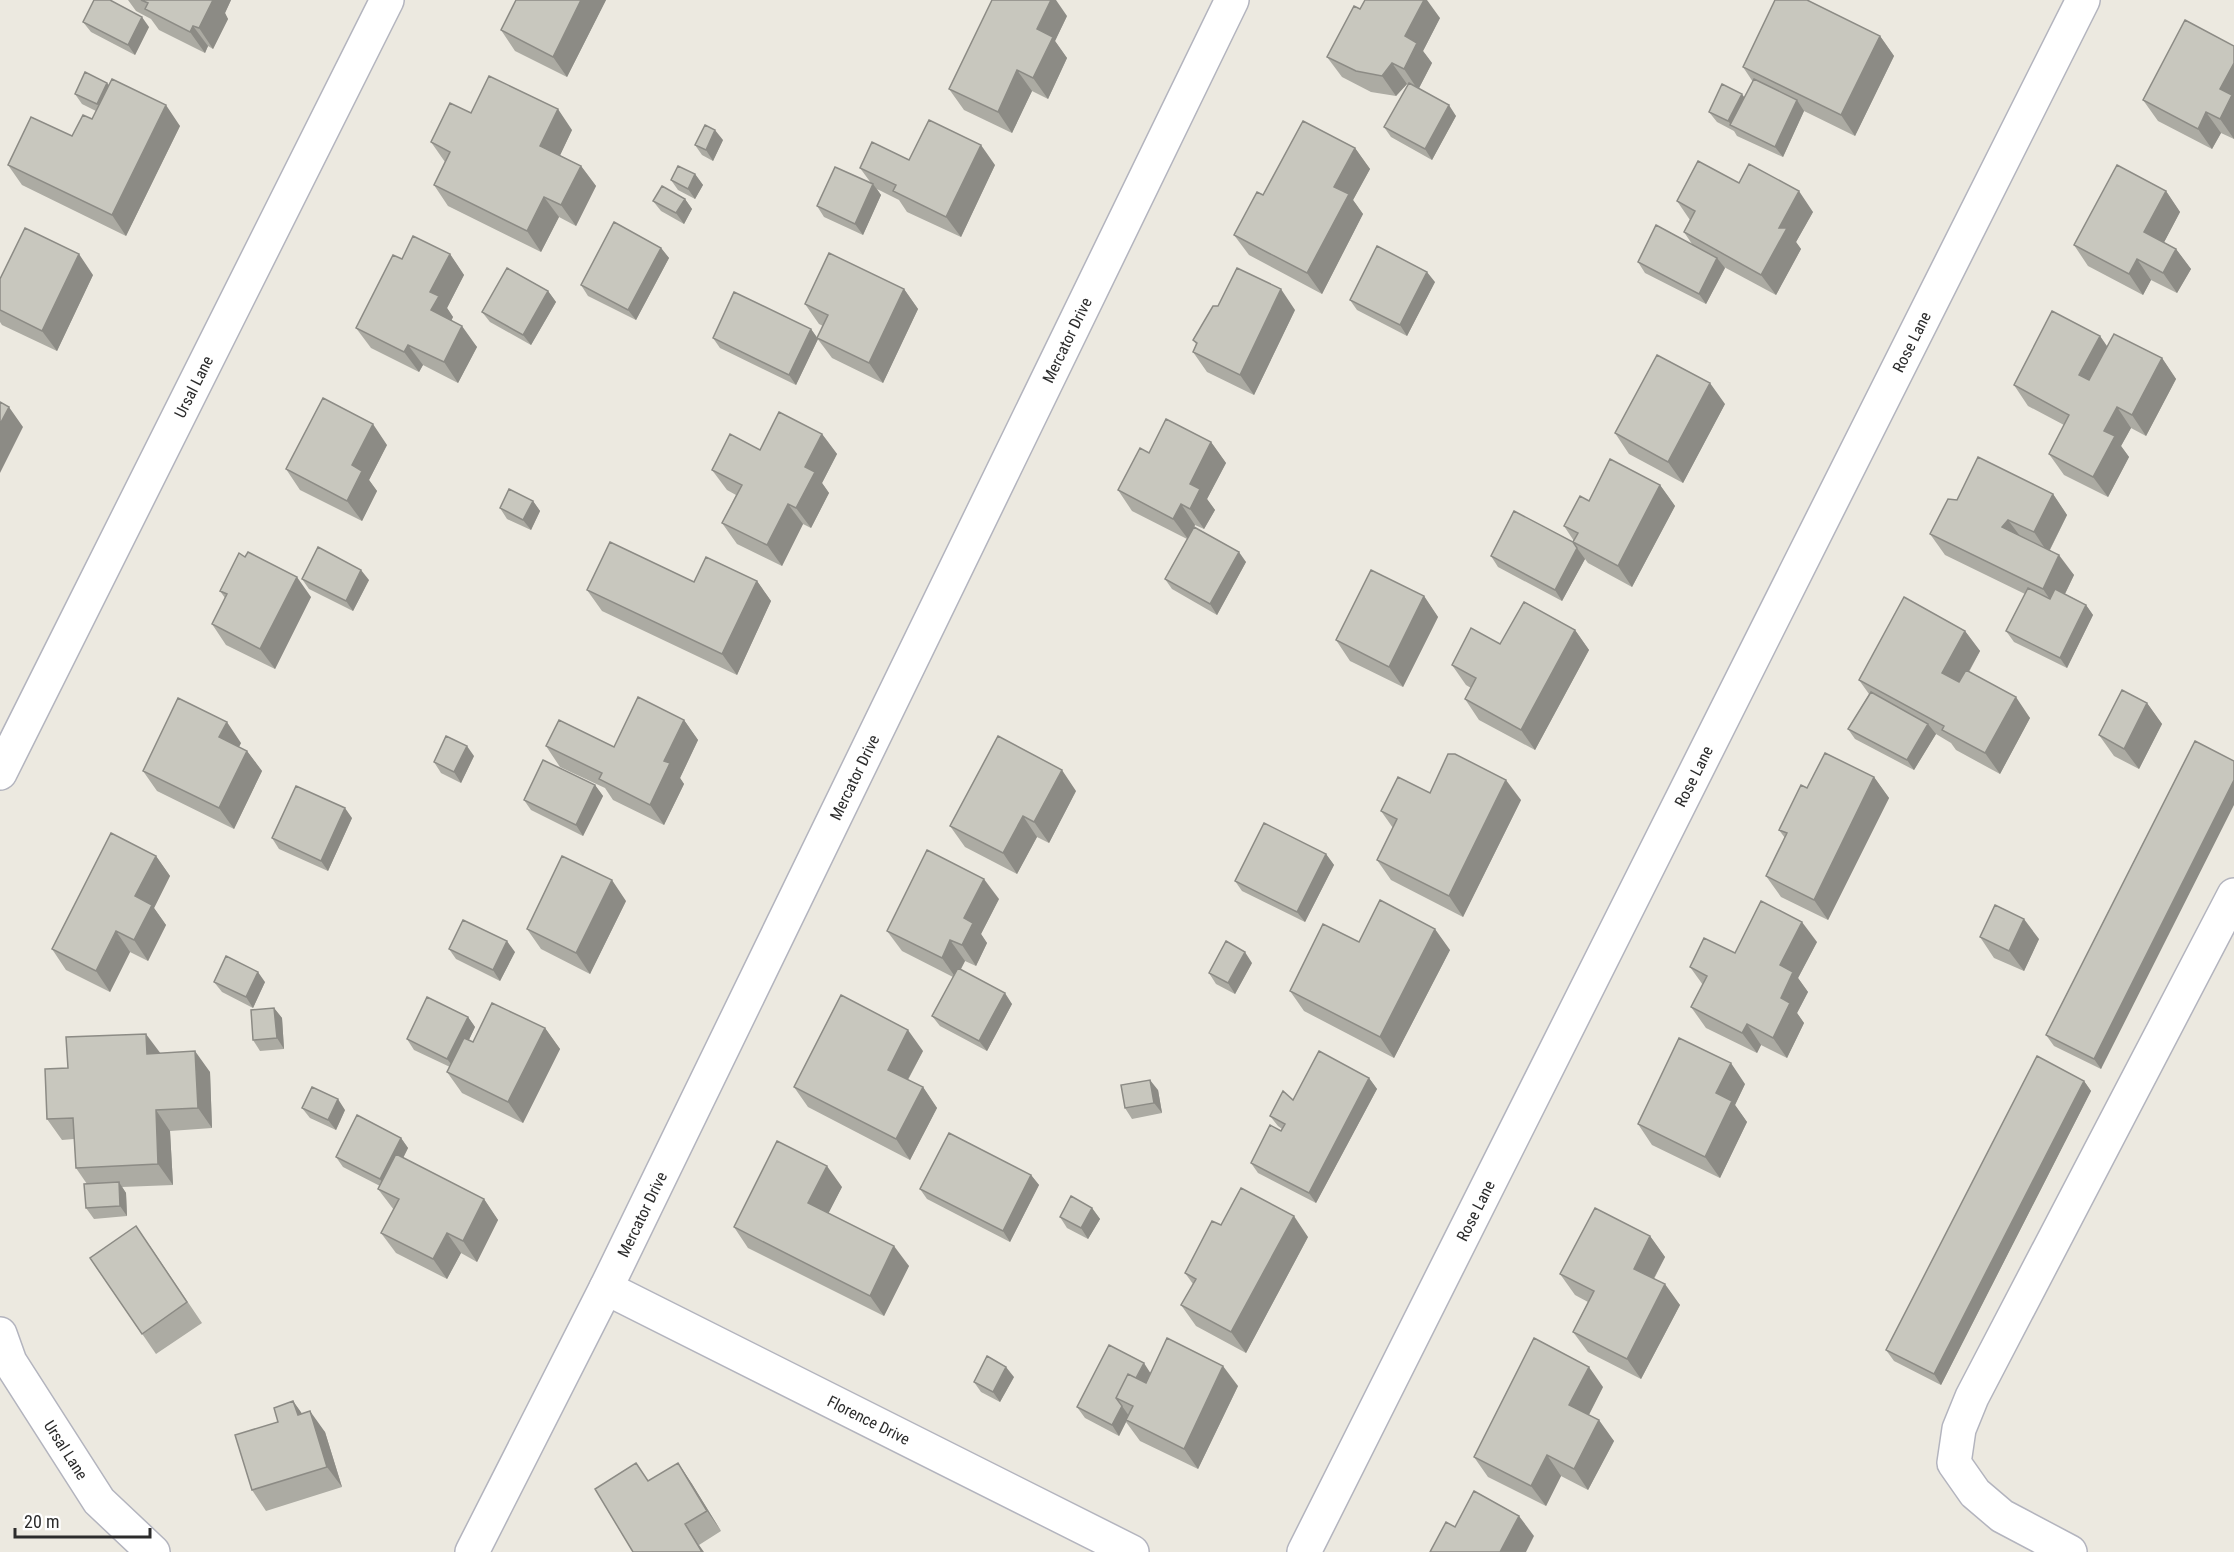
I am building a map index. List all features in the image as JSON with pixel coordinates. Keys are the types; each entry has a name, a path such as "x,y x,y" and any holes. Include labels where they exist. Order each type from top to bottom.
{"street":[{"name":"Ursal Lane","path":"0,773 387,0"},
{"name":"Mercator Drive","path":"472,1552 606,1288 1232,0"},
{"name":"Rose Lane","path":"1304,1552 2083,0"},
{"path":"2070,1552 2002,1516 1975,1493 1954,1463 1959,1429 1972,1397 2234,895"},
{"name":"Florence Drive","path":"606,1288 1132,1552"},
{"name":"Ursal Lane","path":"0,1334 10,1362 99,1501 153,1552"}],"building":[{"path":"94,0 110,0 142,17 128,45 83,22"},
{"path":"141,0 213,0 199,28 193,26 190,32 145,9 148,3"},
{"path":"516,0 581,0 553,57 501,30"},
{"path":"992,0 1051,0 1037,29 1053,37 1033,78 1017,70 998,112 949,89"},
{"path":"1365,0 1424,0 1405,36 1417,43 1404,69 1392,63 1382,76 1356,71 1327,57 1354,6 1360,9"},
{"path":"1775,0 1807,0 1880,36 1841,115 1743,67"},
{"path":"2185,20 2234,46 2234,63 2220,89 2232,95 2220,119 2206,112 2198,129 2143,100"},
{"path":"85,72 107,83 97,104 75,94"},
{"path":"489,76 558,109 540,146 581,166 561,205 544,197 527,231 434,185 450,152 431,142 450,103 471,113"},
{"path":"112,79 166,105 112,215 8,165 31,117 72,136 83,115 92,119"},
{"path":"1754,79 1797,100 1775,147 1730,125"},
{"path":"1409,83 1449,105 1425,149 1384,127"},
{"path":"1722,84 1742,94 1728,121 1709,112"},
{"path":"929,120 981,145 946,217 893,191 896,185 860,168 872,142 909,160"},
{"path":"1303,121 1355,148 1334,187 1349,194 1307,273 1234,235 1257,192 1263,195"},
{"path":"705,125 715,130 706,150 695,145"},
{"path":"1698,161 1739,183 1749,164 1799,191 1779,228 1787,228 1761,275 1684,232 1695,211 1677,201"},
{"path":"2117,165 2166,191 2144,232 2176,249 2163,273 2137,259 2129,274 2074,245"},
{"path":"678,166 695,174 688,189 671,180"},
{"path":"835,167 873,184 855,224 817,206"},
{"path":"662,186 685,199 676,213 653,201"},
{"path":"614,222 661,248 628,310 581,285"},
{"path":"1656,225 1717,258 1699,294 1638,262"},
{"path":"25,228 79,254 42,331 0,310 0,279"},
{"path":"413,236 450,254 430,292 439,296 431,310 462,326 444,362 408,345 404,352 356,328 393,255 402,259"},
{"path":"1377,246 1427,272 1400,325 1350,300"},
{"path":"829,253 904,289 869,363 817,338 828,315 805,304"},
{"path":"507,268 548,291 523,335 482,312"},
{"path":"1237,268 1281,289 1240,375 1193,352 1197,343 1193,340 1213,306 1218,306"},
{"path":"734,292 811,329 789,375 713,338"},
{"path":"2052,311 2100,336 2079,375 2089,380 2114,334 2162,358 2132,415 2117,407 2104,431 2115,436 2093,477 2049,454 2069,415 2014,385"},
{"path":"1657,355 1710,383 1668,462 1615,433"},
{"path":"323,398 373,424 352,465 362,471 347,501 286,469"},
{"path":"0,402 9,407 0,424"},
{"path":"779,412 822,434 805,467 815,472 796,508 788,504 767,545 722,523 742,485 712,470 730,434 760,450"},
{"path":"1166,419 1211,442 1190,484 1200,489 1190,509 1181,504 1173,519 1118,490 1140,448 1149,453"},
{"path":"1978,457 2053,494 2034,532 2008,520 2002,527 2059,555 2043,589 1930,534 1948,499 1957,500"},
{"path":"1610,459 1660,485 1618,566 1573,542 1578,533 1564,526 1580,496 1589,501"},
{"path":"509,489 533,501 523,520 500,508"},
{"path":"1514,511 1573,542 1577,548 1555,590 1491,556"},
{"path":"1194,527 1239,552 1210,604 1165,579"},
{"path":"610,542 694,582 706,557 757,581 722,654 587,590"},
{"path":"318,547 361,570 346,601 302,579"},
{"path":"248,552 297,577 260,649 212,624 227,594 220,591 239,553 245,557"},
{"path":"1371,570 1424,596 1389,667 1336,640"},
{"path":"2028,588 2050,599 2055,589 2086,605 2060,658 2006,631"},
{"path":"1904,597 1965,631 1942,673 1959,682 1966,670 2016,697 1985,753 1942,730 1944,726 1859,680"},
{"path":"1524,602 1575,630 1521,730 1465,699 1476,678 1452,665 1471,628 1500,644"},
{"path":"2122,690 2147,703 2124,749 2099,735"},
{"path":"1871,692 1928,724 1907,760 1848,729"},
{"path":"638,697 684,720 664,761 670,763 650,805 599,779 602,773 546,746 559,720 614,747"},
{"path":"178,698 227,722 219,737 247,751 219,808 143,771"},
{"path":"446,736 467,746 454,772 434,762"},
{"path":"998,736 1062,770 1034,822 1023,816 1003,853 950,826"},
{"path":"2195,741 2234,761 2234,780 2094,1059 2046,1035"},
{"path":"1825,753 1874,777 1814,900 1766,876 1787,833 1779,830 1801,785 1807,788"},
{"path":"1448,754 1455,754 1506,780 1449,896 1377,860 1397,819 1381,811 1398,777 1430,793"},
{"path":"543,760 595,785 576,825 524,800"},
{"path":"296,786 345,808 321,861 272,838"},
{"path":"1264,823 1326,854 1297,912 1235,881"},
{"path":"111,833 156,856 135,896 152,905 134,940 116,931 96,971 52,949"},
{"path":"927,850 984,879 964,918 973,923 962,945 950,940 942,958 887,931"},
{"path":"562,856 612,880 576,953 527,929"},
{"path":"1380,900 1435,929 1380,1037 1290,991 1323,924 1359,942"},
{"path":"1761,901 1802,922 1780,965 1793,972 1781,998 1790,1003 1773,1038 1747,1024 1742,1033 1691,1007 1707,976 1690,967 1704,938 1735,953"},
{"path":"1995,905 2024,919 2009,951 1980,937"},
{"path":"463,920 507,941 493,970 449,949"},
{"path":"1226,941 1245,952 1228,983 1209,973"},
{"path":"226,956 258,972 246,997 214,982"},
{"path":"958,968 1005,993 979,1041 932,1016"},
{"path":"841,995 908,1030 888,1070 923,1087 896,1139 794,1087"},
{"path":"427,997 468,1017 447,1059 407,1039"},
{"path":"492,1003 545,1028 508,1102 447,1072 464,1038 473,1042"},
{"path":"274,1008 277,1038 253,1040 251,1010"},
{"path":"146,1034 147,1054 195,1051 198,1108 156,1110 158,1164 76,1168 73,1118 47,1119 45,1069 68,1068 66,1037"},
{"path":"1679,1038 1731,1063 1716,1093 1732,1101 1705,1157 1638,1124"},
{"path":"1319,1051 1369,1078 1309,1193 1251,1163 1270,1125 1281,1131 1285,1124 1270,1116 1283,1091 1293,1100"},
{"path":"2037,1056 2084,1081 1934,1374 1886,1350"},
{"path":"1150,1080 1154,1103 1125,1108 1121,1085"},
{"path":"312,1087 338,1099 328,1120 302,1108"},
{"path":"357,1115 401,1138 380,1179 336,1157"},
{"path":"949,1133 1031,1175 1003,1231 920,1189"},
{"path":"777,1141 827,1166 808,1203 894,1246 870,1296 734,1227"},
{"path":"396,1154 484,1199 463,1241 447,1233 433,1259 381,1233 399,1199 378,1189"},
{"path":"119,1182 120,1206 86,1208 84,1184"},
{"path":"1241,1188 1294,1216 1231,1332 1181,1305 1196,1279 1185,1273 1212,1221 1221,1225"},
{"path":"1071,1196 1092,1208 1081,1228 1060,1217"},
{"path":"1595,1208 1650,1236 1634,1269 1665,1284 1627,1359 1573,1332 1594,1291 1560,1274"},
{"path":"136,1226 187,1302 142,1334 90,1258"},
{"path":"1167,1338 1223,1366 1184,1449 1126,1420 1133,1406 1116,1398 1128,1374 1146,1383"},
{"path":"1534,1338 1589,1367 1569,1405 1599,1420 1574,1469 1547,1455 1531,1486 1474,1457"},
{"path":"1109,1345 1144,1363 1136,1378 1128,1374 1116,1398 1122,1406 1112,1425 1077,1407"},
{"path":"987,1356 1006,1367 993,1392 974,1382"},
{"path":"293,1401 298,1415 310,1411 327,1467 252,1490 235,1435 278,1422 274,1408"},
{"path":"636,1463 648,1481 678,1463 707,1511 685,1524 702,1552 633,1552 595,1489"},
{"path":"1474,1491 1519,1516 1500,1552 1430,1552 1446,1522 1455,1527"}]}
